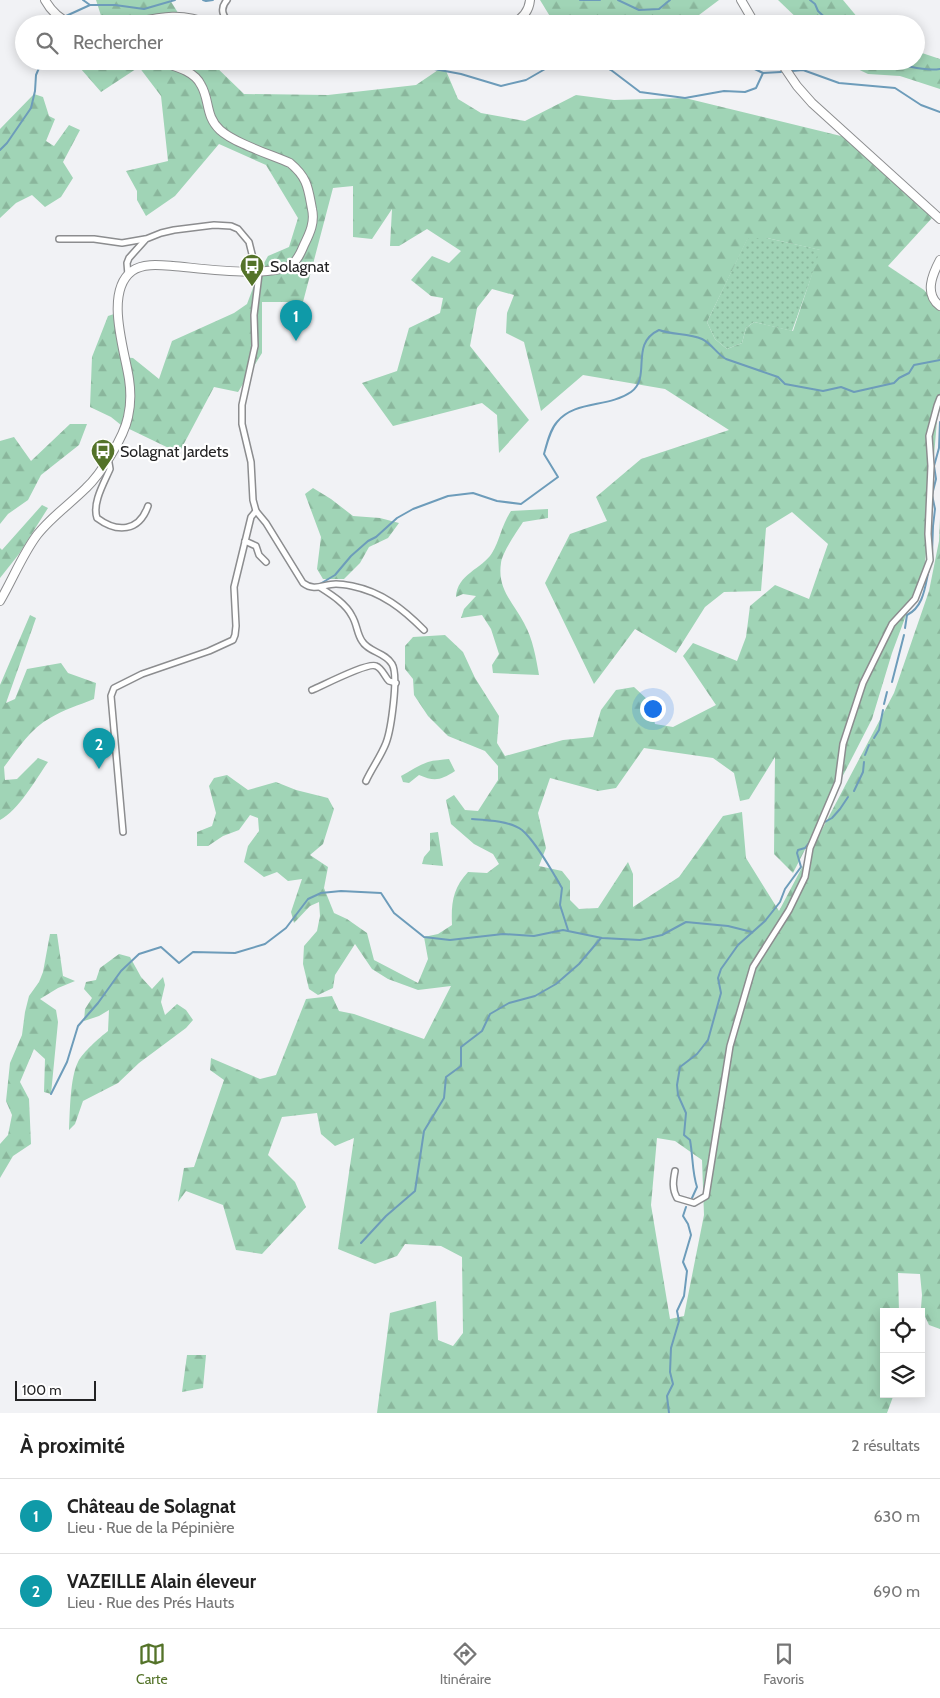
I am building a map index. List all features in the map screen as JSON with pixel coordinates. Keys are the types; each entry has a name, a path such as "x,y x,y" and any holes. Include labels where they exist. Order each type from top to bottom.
{"main road":[{"path":"45,0 55,15"},
{"path":"523,15 530,0"},
{"path":"741,0 749,15"},
{"path":"0,601 38,534 58,512 87,487 107,460 124,431 130,404 129,379 118,320 120,292 124,279 138,268 151,266 259,272 279,270 291,266 296,261 313,224 313,214 304,177 290,164 226,134 212,120 199,81 184,70"},
{"path":"786,70 812,103 940,219"},
{"path":"940,260 933,273 930,291 933,299 940,306"}],"street":[{"path":"223,15 222,7 227,0"},
{"path":"59,240 94,239 122,243 146,239 174,230 214,225 231,226 238,229 249,242 255,266 259,272 254,315 255,346 242,405 242,424 251,462 253,500 256,511 266,523 303,583 307,586 320,588 335,597 352,615 362,642 387,657 395,671 396,683 386,742 366,781"},
{"path":"128,275 128,261 146,239"},
{"path":"676,1171 673,1182 677,1198 694,1203 706,1196 730,1046 753,967 789,910 805,877 810,848 838,782 843,744 863,683 892,624 916,599 930,560 928,534 931,466 930,436 936,406 940,398"},
{"path":"107,460 110,470 96,505 97,518 121,529 128,528 135,525 146,513 148,506"},
{"path":"123,832 112,696 114,688 142,674 209,651 233,640 236,635 234,587 250,517 256,511"},
{"path":"245,541 256,546 259,555 266,562"},
{"path":"320,588 336,584 358,588 382,596 406,612 424,630"},
{"path":"312,690 355,670 371,665 376,665 389,681 396,683"}],"green space":[{"path":"96,0 170,0 179,15 101,15"},
{"path":"540,0 719,0 699,15 549,15"},
{"path":"778,0 843,0 856,15 794,15"},
{"path":"925,54 940,59 940,89 900,76 868,74 860,70 925,70"},
{"path":"82,70 134,70 101,92"},
{"path":"141,70 219,70 244,94 328,95 416,85 438,70 446,70 458,99 481,113 525,121 576,95 614,100 685,98 845,137 902,187 932,218 888,266 924,290 940,308 940,409 937,420 925,564 892,653 872,719 793,873 774,854 775,757 749,799 740,801 734,773 713,758 644,748 616,788 598,791 550,778 538,813 546,848 539,866 562,871 570,881 570,900 579,909 598,908 628,862 633,874 633,907 679,877 723,816 742,812 746,858 779,911 894,693 929,591 939,541 940,518 940,1329 929,1325 925,1316 925,1308 921,1308 920,1274 898,1273 899,1308 880,1308 880,1398 893,1398 887,1413 377,1413 390,1313 436,1301 438,1340 453,1346 463,1333 462,1257 441,1246 405,1244 397,1256 375,1264 338,1249 354,1138 335,1146 321,1134 317,1113 282,1117 268,1155 295,1182 306,1207 262,1254 236,1250 223,1205 186,1191 178,1202 184,1168 194,1167 224,1080 210,1070 211,1058 260,1079 276,1075 306,999 332,996 339,1011 354,1014 424,1039 451,986 418,990 388,979 372,969 355,944 335,975 333,988 318,995 309,989 303,964 304,946 317,931 320,916 319,902 310,906 294,923 291,912 302,879 288,881 277,872 264,877 244,862 248,846 259,831 258,818 250,815 239,830 223,836 208,846 197,846 197,832 212,826 216,813 209,786 214,778 227,775 248,790 276,782 296,790 328,798 334,809 323,844 310,855 328,867 324,888 334,913 347,919 367,933 374,960 418,983 428,959 424,937 438,934 452,925 454,896 463,878 468,872 487,873 499,864 493,854 474,844 451,824 446,800 454,795 465,810 478,811 498,780 498,766 485,751 448,736 428,716 414,695 413,679 405,669 405,646 413,637 445,635 463,652 475,678 499,716 497,743 505,756 563,740 593,737 601,710 616,690 634,687 650,702 655,724 673,727 716,705 683,656 693,643 737,661 746,637 750,606 775,585 809,599 828,544 792,512 766,528 761,591 724,592 705,607 676,653 635,629 594,684 545,583 570,534 607,521 596,497 641,459 729,430 665,389 583,375 541,411 524,342 506,333 507,313 514,295 492,289 477,308 470,346 529,420 499,453 497,415 482,403 393,426 362,383 397,371 409,328 440,313 443,298 431,296 411,280 432,256 449,263 461,251 427,229 399,246 390,246 392,209 372,239 353,237 353,186 333,188 303,302 262,302 262,353 238,392 214,387 179,453 121,425 111,417 90,407 92,357 108,316 114,314 122,357 133,358 159,379 172,341 234,313 247,304 259,272 268,256 289,247 298,218 266,165 219,144 175,196 146,216 137,200 137,191 126,171 168,161 161,96","holes":["748,238 767,238 820,250 793,331 754,322 746,328 742,343 727,349 715,339 707,322","657,1138 675,1141 702,1160 704,1215 684,1316 670,1319 651,1205"]},
{"path":"34,94 43,97 49,116 55,119 46,141 54,146 69,125 80,130 63,162 73,178 61,197 45,207 32,195 16,203 0,218 0,129"},
{"path":"748,237 767,238 821,250 792,331 754,322 746,328 742,343 727,349 715,339 707,322"},
{"path":"70,424 87,424 79,445 41,475 28,500 8,514 0,524 0,441 14,437 31,461"},
{"path":"313,488 353,516 380,518 399,523 388,538 369,547 360,563 344,579 323,579 317,569 321,537 305,494"},
{"path":"42,505 48,508 19,554 0,578 0,548 2,550"},
{"path":"548,509 548,518 523,522 504,554 500,572 507,595 530,635 539,675 493,673 492,665 499,654 491,629 482,615 461,618 464,609 476,596 463,594 456,597 457,589 465,577 488,559 511,511"},
{"path":"30,615 36,618 6,703 15,699 27,669 61,663 68,673 96,683 94,699 60,712 36,728 19,747 4,767 5,780 17,779 38,758 48,762 20,802 7,816 0,820 0,685"},
{"path":"449,759 455,771 446,776 438,779 429,779 419,775 409,783 403,782 401,776 418,766 430,761"},
{"path":"438,832 443,866 422,864 424,857 430,850 430,833"},
{"path":"50,934 57,934 63,976 75,981 58,988 40,999 56,1010 58,1022 51,1094 44,1092 45,1059 34,1049 20,1082 29,1099 31,1144 13,1156 0,1178 0,1144 8,1135 12,1115 6,1101 10,1063 22,1035 29,996 39,982 43,972"},
{"path":"119,954 130,957 141,977 152,989 163,977 165,985 161,1002 165,1015 177,1004 186,1010 193,1020 186,1028 139,1063 118,1083 83,1101 75,1124 69,1130 70,1104 75,1069 80,1058 108,1031 109,1010 84,1021 85,1009 92,998 84,989 86,982 96,980 100,968"},
{"path":"187,1355 206,1355 203,1388 182,1392"}],"waterway":[{"path":"83,0 90,5 115,5 144,9 175,0"},
{"path":"203,0 213,0"},
{"path":"580,0 600,0"},
{"path":"618,0 639,10 659,9 670,0"},
{"path":"810,0 822,15"},
{"path":"68,15 90,5"},
{"path":"925,69 940,69"},
{"path":"0,150 31,108 38,70"},
{"path":"440,70 461,74 501,86 526,80 543,70"},
{"path":"611,70 640,92 685,98 724,91 745,92 756,88 763,73 781,72"},
{"path":"757,70 763,73"},
{"path":"792,71 803,70 839,83 895,88 921,105 940,112"},
{"path":"320,584 335,575 351,556 368,541 376,537 397,518 413,509 448,496 473,493 497,501 521,504 558,477 544,454 549,437 557,422 573,410 622,397 631,392 637,386 640,378 642,352 645,343 650,336 659,330 702,339 726,359 778,377 785,384 823,391 841,387 854,392 894,383 909,373 914,365 940,360"},
{"path":"932,554 935,509 932,495 936,479 934,466 939,448 940,422"},
{"path":"905,628 907,615 917,607 923,595 929,569"},
{"path":"892,682 904,635"},
{"path":"884,704 887,692"},
{"path":"874,738 879,730 883,710"},
{"path":"865,755 869,745"},
{"path":"854,791 863,772 864,762"},
{"path":"823,823 832,818 848,797"},
{"path":"472,819 498,821 517,827 527,835 544,857 562,888 560,905 568,930"},
{"path":"692,1198 697,1187 690,1140 684,1135 686,1113 678,1095 677,1085 680,1067 697,1054 708,1040 721,993 718,978 721,969 738,945 765,921 780,902 785,889 801,867 797,853 798,850 805,848 812,839"},
{"path":"51,1094 67,1062 78,1026 98,1003 121,971 139,954 161,947 179,963 193,952 235,953 265,944 286,928 308,899 321,893 341,891 381,893 394,913 424,937 450,940 503,934 534,936 563,930 602,938 640,940 662,935 686,922 728,926 752,932"},
{"path":"361,1243 386,1216 415,1191 424,1131 444,1098 446,1077 461,1066 461,1047 482,1031 490,1014 509,1003 535,996 556,984 579,964 601,938"},
{"path":"669,1413 667,1396 673,1384 670,1372 671,1348 679,1321 677,1311 684,1296 687,1271 683,1262 691,1235 688,1224 683,1216 686,1207"}],"place":[{"name":"Solagnat","path":"252,287"},
{"name":"Château de Solagnat","path":"296,341"},
{"name":"Solagnat Jardets","path":"103,472"},
{"name":"VAZEILLE Alain éleveur","path":"99,769"}]}
